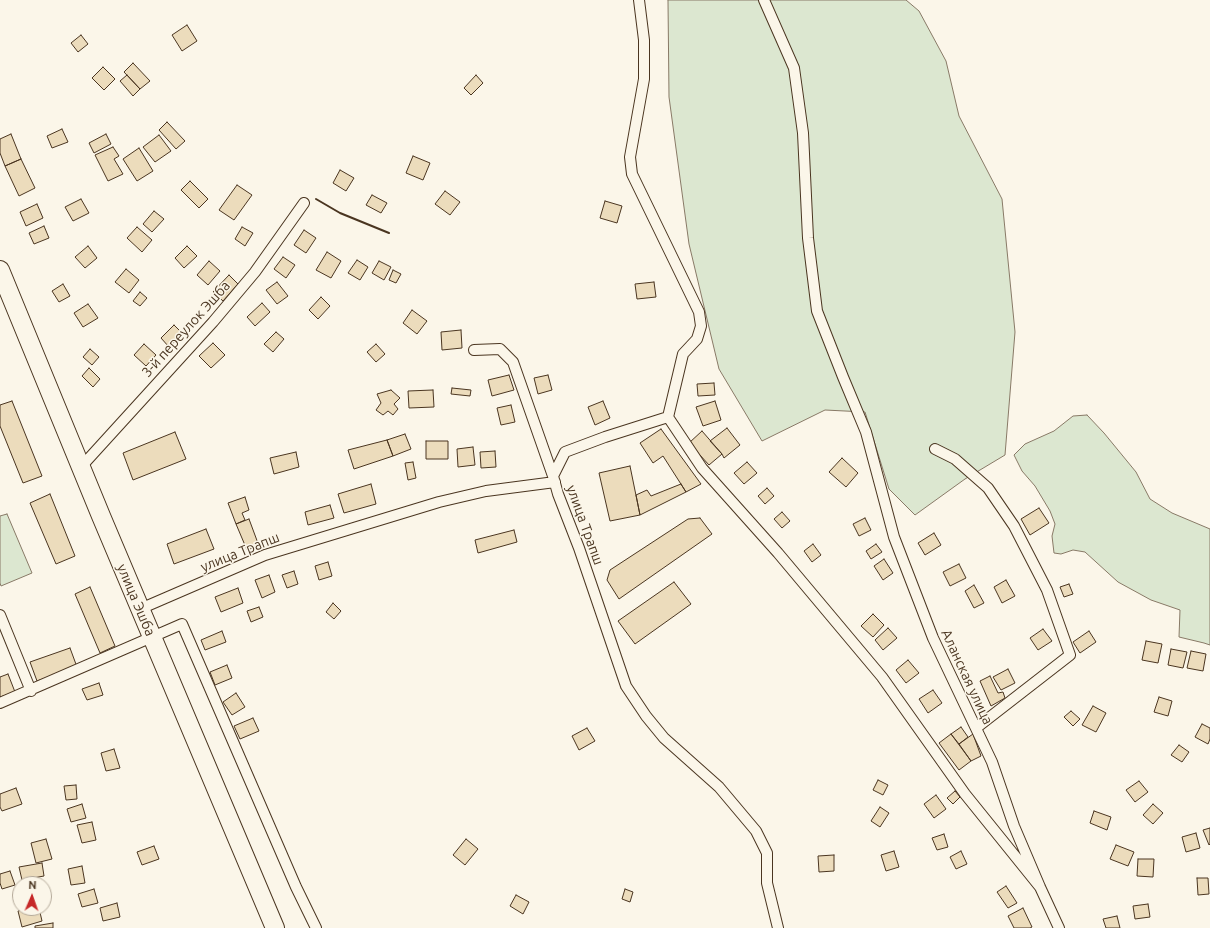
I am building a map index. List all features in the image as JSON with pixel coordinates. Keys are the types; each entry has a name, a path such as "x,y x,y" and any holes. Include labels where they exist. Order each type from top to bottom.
{"highway":[{"name":"улица Эшба","path":"0,270 140,609 275,928"}],"street":[{"path":"639,0 644,40 644,78 630,157 632,174 699,312 700,326 696,339 683,354 668,417 702,468 778,553 882,677 965,794 1040,888"},
{"name":"Аланская улица","path":"764,0 794,68 803,133 808,238 817,311 866,432 894,537 933,638 992,762 1014,826 1040,888 1060,928"},
{"name":"3-й переулок Эшба","path":"81,467 213,322 255,272 304,204"},
{"path":"474,350 500,349 513,362 554,479"},
{"path":"554,479 565,452 605,437 668,417"},
{"path":"935,449 955,459 988,488 1014,526 1046,590 1070,655 976,728"},
{"name":"улица Трапш","path":"140,609 265,555 439,502 486,491 554,479 626,686 646,716 664,738 719,787 756,831 767,853 767,883 778,928"},
{"path":"0,615 31,691"},
{"path":"0,703 31,691 182,624 296,887 316,928"}],"green space":[{"path":"668,0 906,0 919,11 946,61 959,116 1002,199 1015,332 1005,455 965,479 915,515 889,489 865,412 825,410 762,441 719,369 689,244 669,97"},
{"path":"1087,415 1136,472 1150,499 1172,513 1210,529 1210,645 1179,637 1180,610 1151,600 1118,582 1085,552 1073,550 1061,554 1054,553 1052,536 1055,524 1050,511 1035,486 1022,471 1014,455 1025,444 1054,431 1073,416"},
{"path":"7,514 32,573 1,586 0,516"}],"building":[{"path":"187,25 197,41 182,51 172,35"},
{"path":"81,35 88,44 78,52 71,43"},
{"path":"133,63 150,81 140,89 124,72"},
{"path":"103,67 115,79 104,90 92,78"},
{"path":"127,75 140,89 133,96 120,81"},
{"path":"476,75 483,83 471,95 464,88"},
{"path":"167,122 185,141 176,149 159,130"},
{"path":"62,129 68,142 52,148 47,136"},
{"path":"11,134 21,159 5,166 0,153 0,139"},
{"path":"106,134 111,144 94,153 89,143"},
{"path":"159,135 171,151 155,162 143,147"},
{"path":"113,147 119,156 114,159 123,174 108,181 95,155"},
{"path":"139,148 153,171 137,181 123,159"},
{"path":"413,156 430,163 423,180 406,173"},
{"path":"21,159 35,188 19,196 5,166"},
{"path":"340,170 354,178 346,191 333,183"},
{"path":"190,181 208,199 199,208 181,190"},
{"path":"237,185 252,195 234,220 219,210"},
{"path":"445,191 460,202 450,215 435,204"},
{"path":"372,195 387,203 381,213 366,205"},
{"path":"81,199 89,213 73,221 65,207"},
{"path":"605,201 622,206 617,223 600,218"},
{"path":"37,204 43,218 26,226 20,212"},
{"path":"154,211 164,219 152,232 143,224"},
{"path":"44,226 49,238 34,244 29,233"},
{"path":"137,227 152,240 142,252 127,238"},
{"path":"242,227 253,233 245,246 235,239"},
{"path":"304,230 316,238 306,253 294,245"},
{"path":"88,246 97,258 85,268 75,257"},
{"path":"187,246 197,256 184,268 175,258"},
{"path":"327,252 341,261 331,278 316,270"},
{"path":"283,257 295,265 286,278 274,269"},
{"path":"357,260 368,267 360,280 348,273"},
{"path":"209,261 220,271 208,285 197,275"},
{"path":"379,261 391,267 384,280 372,273"},
{"path":"126,269 139,280 129,293 115,282"},
{"path":"393,270 401,274 396,283 389,280"},
{"path":"229,275 238,284 223,301 213,292"},
{"path":"277,282 288,296 277,304 266,290"},
{"path":"654,282 656,297 637,299 635,284"},
{"path":"63,284 70,296 59,302 52,291"},
{"path":"140,292 147,298 140,306 133,301"},
{"path":"321,297 330,306 318,319 309,310"},
{"path":"262,303 270,312 255,326 247,317"},
{"path":"88,304 98,318 83,327 74,313"},
{"path":"412,310 427,321 417,334 403,323"},
{"path":"174,325 183,334 169,347 161,338"},
{"path":"461,330 462,348 442,350 441,332"},
{"path":"276,332 284,339 273,352 264,344"},
{"path":"213,343 225,355 211,368 199,356"},
{"path":"144,344 156,355 146,366 134,355"},
{"path":"376,344 385,354 376,362 367,352"},
{"path":"90,349 99,357 92,365 83,357"},
{"path":"89,368 100,379 93,387 82,376"},
{"path":"509,375 514,390 492,396 488,380"},
{"path":"548,375 552,390 538,394 534,378"},
{"path":"714,383 715,395 698,396 697,384"},
{"path":"452,388 471,390 470,396 451,394"},
{"path":"391,390 400,398 394,404 398,409 393,415 388,411 383,415 376,410 381,403 377,394"},
{"path":"433,390 434,407 409,408 408,391"},
{"path":"12,401 42,476 23,483 0,426 0,405"},
{"path":"603,401 610,418 595,425 588,407"},
{"path":"715,401 721,420 703,426 696,407"},
{"path":"511,405 515,422 501,425 497,408"},
{"path":"727,428 740,445 724,458 710,441"},
{"path":"661,429 701,484 686,492 663,456 653,463 640,443"},
{"path":"702,431 722,454 709,465 689,443"},
{"path":"175,432 186,459 133,480 123,453"},
{"path":"405,434 411,449 393,456 387,440"},
{"path":"387,440 393,456 354,469 348,450"},
{"path":"426,441 448,441 448,459 426,459"},
{"path":"473,447 475,465 458,467 457,449"},
{"path":"495,451 496,467 481,468 480,452"},
{"path":"296,452 299,467 274,474 270,458"},
{"path":"842,458 858,473 846,487 829,472"},
{"path":"413,462 416,478 408,480 405,463"},
{"path":"747,462 757,473 744,484 734,473"},
{"path":"630,466 640,515 610,521 599,473"},
{"path":"371,484 376,504 344,513 338,494"},
{"path":"681,484 686,492 640,515 636,495 647,490 651,496"},
{"path":"767,488 774,496 765,504 758,496"},
{"path":"50,494 75,556 56,564 30,503"},
{"path":"245,497 249,510 242,513 245,520 236,524 228,503"},
{"path":"330,505 334,518 308,525 305,512"},
{"path":"1039,508 1049,523 1030,535 1021,519"},
{"path":"782,512 790,521 782,528 774,519"},
{"path":"700,518 712,534 619,599 607,580 610,570 688,519"},
{"path":"865,518 871,530 859,536 853,524"},
{"path":"249,519 259,546 247,550 236,524"},
{"path":"206,529 214,549 174,564 167,544"},
{"path":"514,530 517,542 478,553 475,540"},
{"path":"934,533 941,545 925,555 918,543"},
{"path":"813,544 821,555 812,562 804,551"},
{"path":"876,544 882,552 871,559 866,551"},
{"path":"884,559 893,573 883,580 874,566"},
{"path":"328,562 332,576 319,580 315,566"},
{"path":"959,564 966,578 950,586 943,572"},
{"path":"294,571 298,584 287,588 282,575"},
{"path":"269,575 275,592 262,598 255,580"},
{"path":"1006,580 1015,596 1002,603 994,587"},
{"path":"674,582 691,604 635,644 618,621"},
{"path":"1069,584 1073,594 1064,597 1060,587"},
{"path":"974,585 984,603 974,608 965,591"},
{"path":"90,587 115,646 100,653 75,594"},
{"path":"238,588 243,603 221,612 215,597"},
{"path":"333,603 341,611 334,619 326,612"},
{"path":"259,607 263,617 251,622 247,611"},
{"path":"873,614 884,625 873,637 861,626"},
{"path":"888,628 897,638 883,650 875,640"},
{"path":"1043,629 1052,641 1038,650 1030,638"},
{"path":"222,631 226,642 205,650 201,640"},
{"path":"1089,631 1096,642 1080,653 1073,642"},
{"path":"1146,641 1162,644 1158,663 1142,660"},
{"path":"70,648 77,667 37,681 30,662"},
{"path":"1171,649 1187,652 1183,668 1168,665"},
{"path":"1191,651 1206,654 1203,671 1187,668"},
{"path":"908,660 919,673 906,683 896,670"},
{"path":"227,665 232,678 215,685 210,672"},
{"path":"1008,669 1015,683 1001,690 993,677"},
{"path":"8,674 15,692 0,697 0,677"},
{"path":"990,676 998,693 1003,692 1005,698 991,706 980,681"},
{"path":"99,683 103,695 87,700 82,689"},
{"path":"933,690 942,703 928,713 919,699"},
{"path":"236,693 245,707 232,715 223,702"},
{"path":"1159,697 1172,701 1168,716 1154,712"},
{"path":"1093,706 1106,713 1096,732 1082,725"},
{"path":"1071,711 1080,719 1073,726 1064,717"},
{"path":"253,718 259,731 240,739 234,726"},
{"path":"1202,724 1210,728 1210,739 1208,744 1195,737"},
{"path":"961,727 968,737 959,744 951,734"},
{"path":"587,728 595,741 579,750 572,736"},
{"path":"951,734 971,761 959,770 939,743"},
{"path":"973,734 981,756 971,761 959,744"},
{"path":"1179,745 1189,752 1182,762 1171,755"},
{"path":"114,749 120,768 106,771 101,753"},
{"path":"878,780 888,785 883,795 873,790"},
{"path":"1139,781 1148,792 1135,802 1126,790"},
{"path":"76,785 77,799 66,800 64,786"},
{"path":"16,788 22,804 2,811 0,807 0,794"},
{"path":"955,791 960,797 953,804 947,798"},
{"path":"936,795 946,809 934,818 924,804"},
{"path":"82,804 86,818 71,822 67,809"},
{"path":"1153,804 1163,813 1153,824 1143,815"},
{"path":"880,807 889,813 880,827 871,821"},
{"path":"1094,811 1111,817 1107,830 1090,823"},
{"path":"92,822 96,840 82,843 77,825"},
{"path":"1210,828 1210,844 1209,845 1203,830"},
{"path":"1196,833 1200,848 1186,852 1182,837"},
{"path":"944,834 948,847 937,850 932,838"},
{"path":"46,839 52,859 36,863 31,843"},
{"path":"466,839 478,849 465,865 453,855"},
{"path":"1116,845 1134,852 1128,866 1110,859"},
{"path":"154,846 159,859 142,865 137,852"},
{"path":"894,851 899,867 886,871 881,855"},
{"path":"961,851 967,864 956,869 950,857"},
{"path":"834,855 834,871 819,872 818,856"},
{"path":"1138,859 1154,859 1153,877 1137,876"},
{"path":"42,863 44,876 21,876 19,867"},
{"path":"82,866 85,883 71,885 68,869"},
{"path":"10,871 12,877 12,886 2,889 0,874"},
{"path":"1197,878 1208,878 1209,894 1198,895"},
{"path":"1006,886 1017,903 1008,908 997,892"},
{"path":"94,889 98,903 82,907 78,894"},
{"path":"625,889 633,892 630,902 622,899"},
{"path":"516,895 529,902 523,914 510,906"},
{"path":"117,903 120,917 103,921 100,908"},
{"path":"1148,904 1150,917 1135,919 1133,906"},
{"path":"1023,908 1032,927 1014,928 1008,916"},
{"path":"19,916 41,916 42,921 22,927"},
{"path":"1117,916 1120,928 1106,928 1103,919"},
{"path":"53,923 53,928 35,928 35,926"}],"wall":[{"path":"316,199 340,213 389,233"}]}
